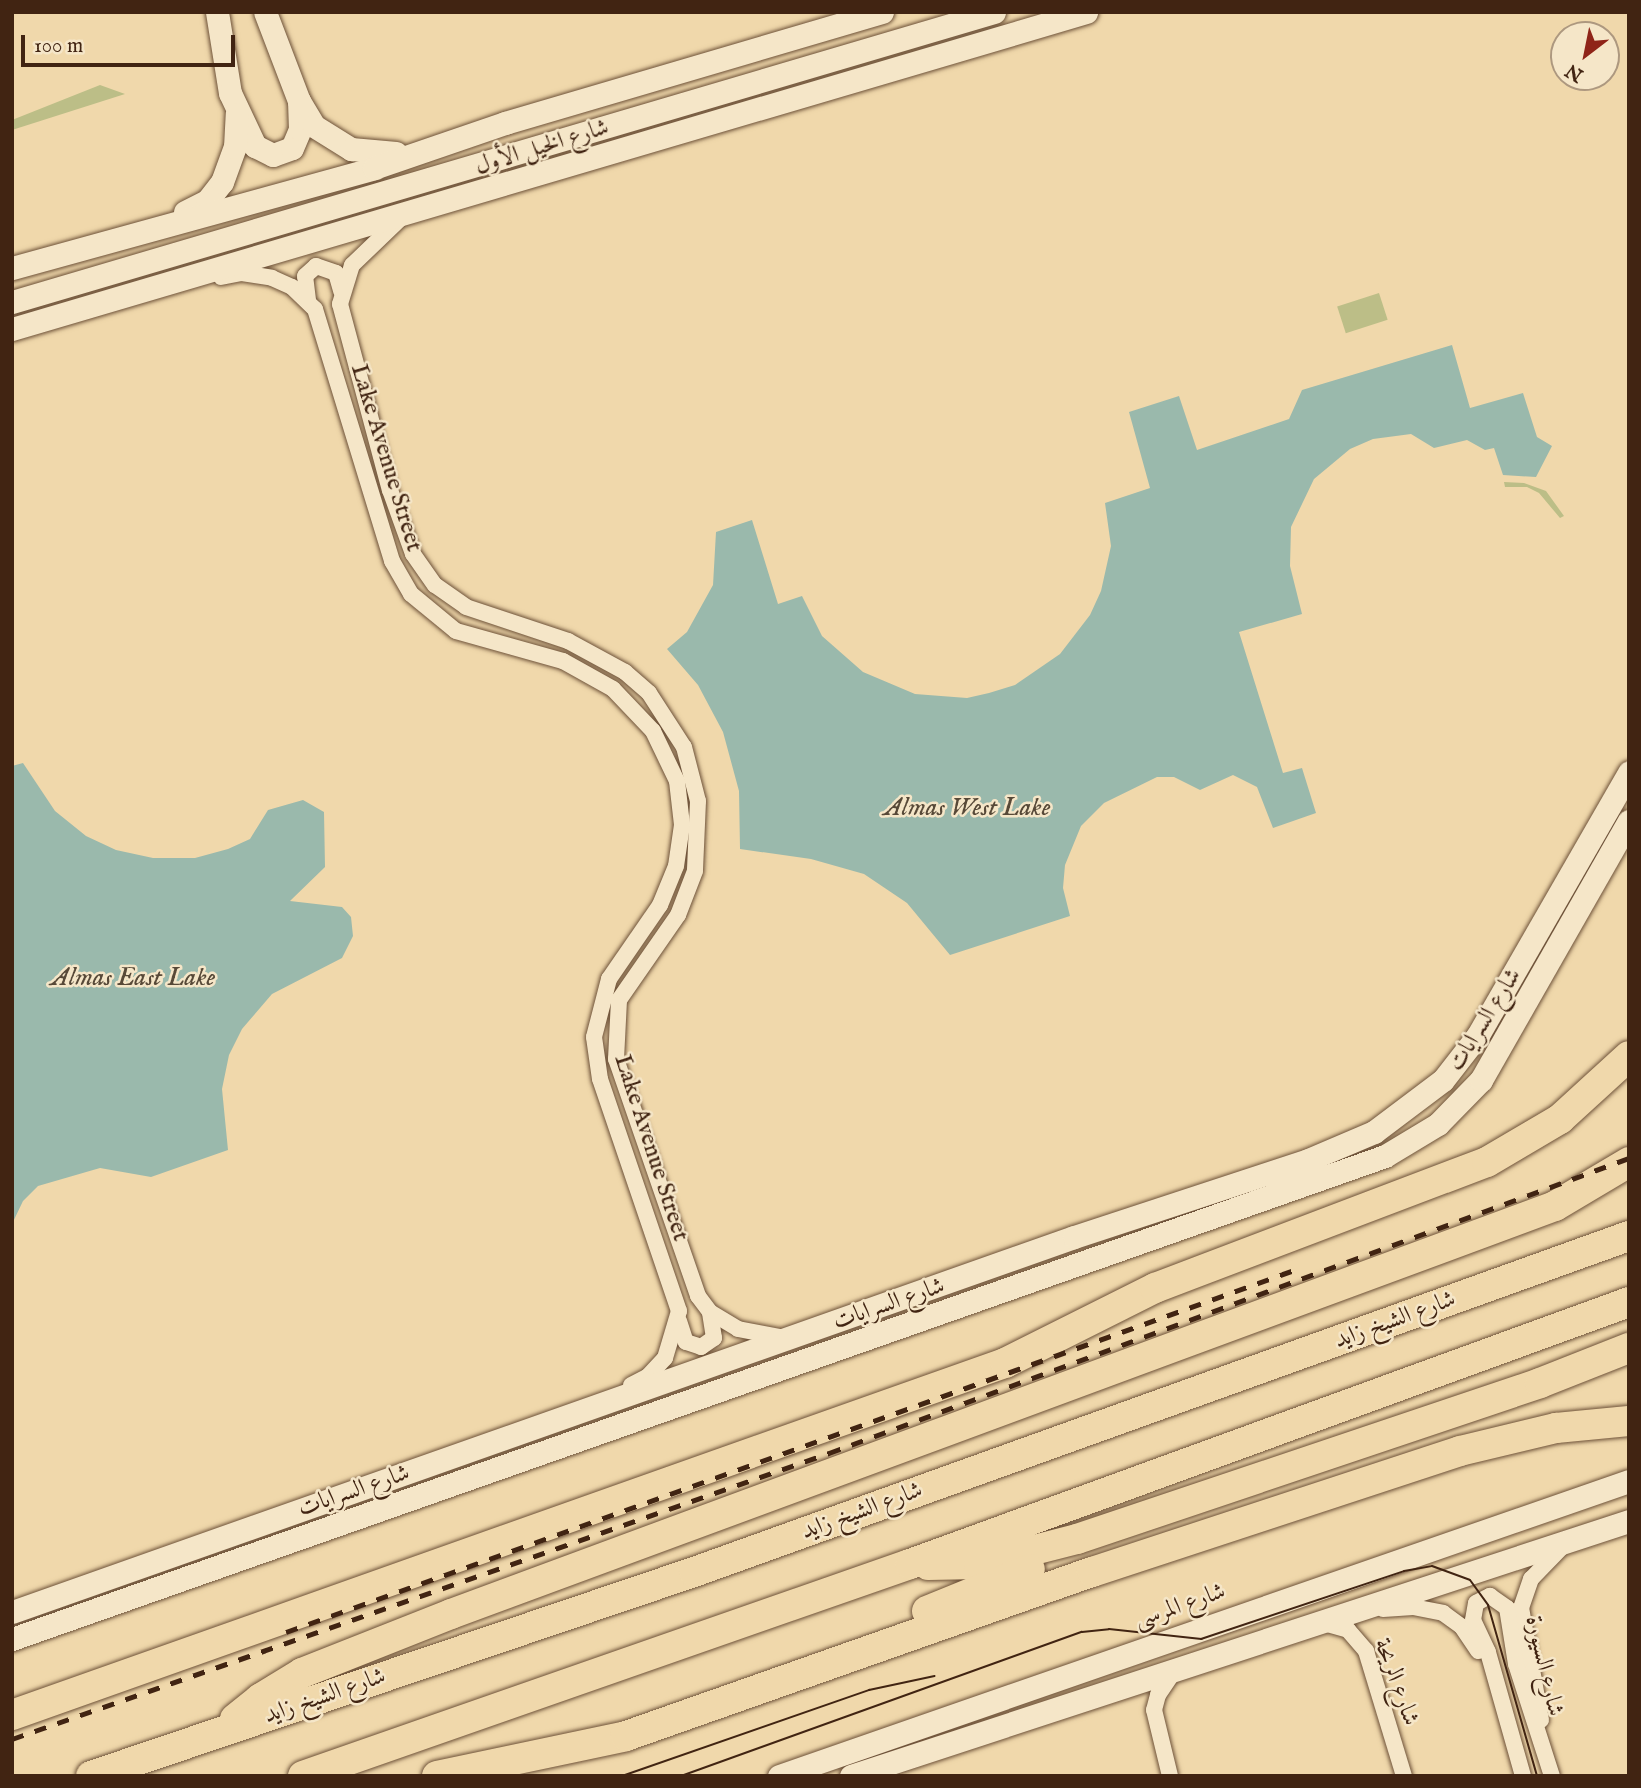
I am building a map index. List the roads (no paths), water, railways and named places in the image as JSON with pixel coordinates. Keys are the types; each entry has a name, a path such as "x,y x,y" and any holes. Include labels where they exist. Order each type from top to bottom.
{"highway":[{"path":"12,1715 1005,1363 1155,1288 1487,1162 1560,1119 1629,1056"},
{"path":"224,1730 261,1698 302,1673 451,1614 1555,1206 1629,1162"},
{"name":"شارع الشيخ زايد","path":"91,1776 694,1572 1629,1236"},
{"path":"303,1776 910,1564 1629,1302"},
{"path":"910,1564 955,1566 1004,1559 1211,1495 1540,1383 1629,1348"},
{"path":"1540,1383 1629,1363"},
{"path":"437,1776 626,1736 831,1662 1350,1486 1524,1434 1629,1422"},
{"path":"831,1662 869,1637 960,1596 1119,1538 1211,1495"}],"main road":[{"path":"217,12 225,75 237,111 255,146 263,152 283,153 298,139 299,101"},
{"path":"265,12 299,101 325,136 369,154 457,140"},
{"path":"12,268 136,236 882,12"},
{"name":"شارع الخيل الأول","path":"12,302 993,12"},
{"name":"شارع الخيل الأول","path":"12,329 1086,12"},
{"path":"136,236 152,224 196,208 215,192 235,147 237,111"},
{"name":"شارع السرايات","path":"12,1612 1258,1176 1374,1132 1443,1080 1478,1035 1629,772"},
{"name":"شارع السرايات","path":"12,1639 1385,1156 1429,1130 1461,1103 1514,1028 1629,821"},
{"path":"1258,1176 1266,1199"},
{"path":"510,1437 520,1461"},
{"name":"شارع المرسى","path":"779,1776 1629,1481"},
{"path":"851,1776 1629,1521"},
{"name":"شارع السرايات","path":"12,1604 46,1601"}],"street":[{"name":"Lake Avenue Street","path":"178,278 199,282 242,273 262,275 282,282 308,300 324,329 392,561 411,594 456,631 562,661 613,689 653,731 677,780 682,825 676,866 660,905 609,979 594,1037 600,1079 676,1292 679,1321 686,1342 701,1348 714,1338 710,1312 694,1287 627,1099 614,1039 626,985 678,915 695,872 698,801 684,747 669,719 625,672 568,641 466,607 423,571 390,490 344,327 341,293 347,273 364,249 409,212"},
{"path":"308,300 305,276 316,266 336,273 341,293"},
{"path":"710,1312 753,1334 797,1338"},
{"path":"593,1410 606,1396 656,1368 679,1321"},
{"name":"شارع السيورة","path":"1550,1770 1521,1608 1531,1579 1571,1539"},
{"name":"شارع السيورة","path":"1523,1776 1488,1652 1473,1620 1476,1603 1490,1596 1507,1608 1512,1651 1550,1770"},
{"name":"شارع السيورة","path":"1356,1611 1413,1607 1453,1619 1472,1639 1505,1715"},
{"name":"شارع الريحة","path":"1324,1622 1348,1630 1366,1651 1404,1776"},
{"path":"1170,1776 1154,1710 1158,1695 1174,1671"}],"water":[{"name":"Almas West Lake","path":"1452,345 1470,408 1523,393 1537,437 1552,446 1536,477 1503,475 1494,448 1485,450 1467,440 1434,448 1411,434 1373,439 1350,449 1314,479 1291,527 1290,566 1302,614 1239,632 1283,773 1302,768 1316,813 1273,828 1257,787 1233,775 1200,790 1174,777 1157,777 1104,803 1081,826 1065,865 1063,888 1070,916 950,955 907,903 864,874 811,859 740,849 739,791 723,732 698,685 667,649 687,632 713,585 716,532 752,520 778,604 802,596 822,636 863,672 915,694 967,698 989,693 1015,685 1060,654 1090,615 1101,591 1111,546 1105,503 1150,488 1129,412 1179,396 1197,450 1289,419 1302,390"},
{"name":"Almas East Lake","path":"23,763 55,811 86,836 116,850 153,858 195,858 228,849 250,839 268,810 303,800 324,812 325,867 290,901 342,907 351,917 353,936 342,958 272,994 242,1029 229,1055 222,1089 228,1150 151,1177 100,1168 38,1186 23,1201 12,1224 12,766"}],"tram line":[{"path":"681,1776 1082,1632 1109,1629 1201,1639 1404,1571 1432,1566 1470,1580 1488,1605 1537,1776"},
{"path":"622,1776 869,1690 935,1676"}],"railway":[{"path":"12,1739 829,1453 1629,1158"},
{"path":"286,1632 1294,1270"}]}
